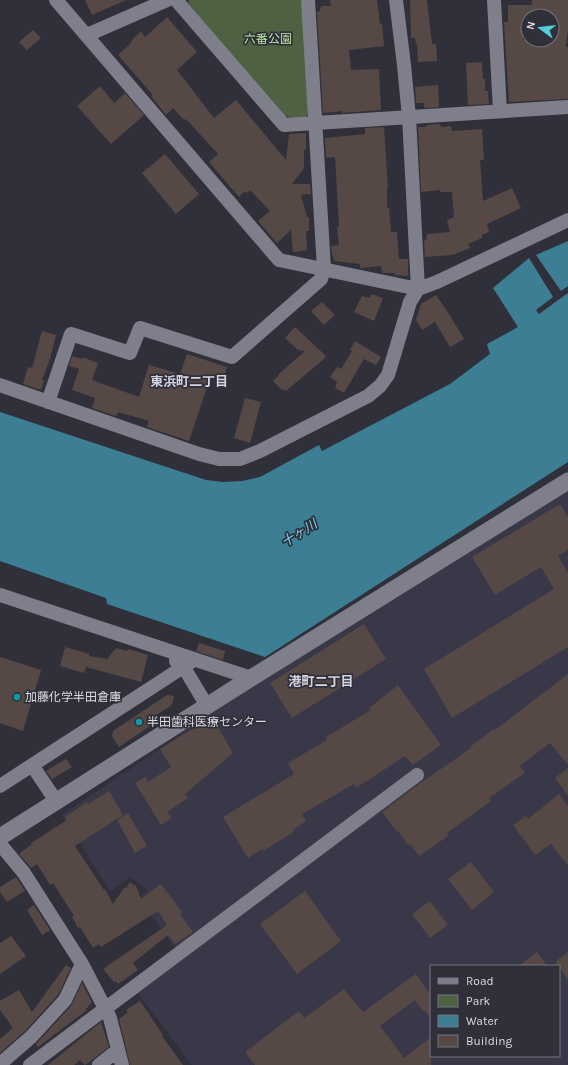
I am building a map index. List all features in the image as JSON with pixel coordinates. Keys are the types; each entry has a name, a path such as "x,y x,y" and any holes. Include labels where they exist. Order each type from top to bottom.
{"street":[{"path":"56,0 279,260 418,289 437,282 568,220"},
{"path":"87,35 167,0"},
{"path":"176,0 284,125 568,107"},
{"path":"48,402 71,334 130,354 140,328 232,357 321,279 324,269 308,0"},
{"path":"0,385 199,454 219,459 240,459 260,451 361,399 380,386 388,375 410,302 418,289 409,117 396,0"},
{"path":"494,0 500,111"},
{"path":"0,837 251,678 568,481"},
{"path":"0,595 158,648 188,663 251,678"},
{"path":"188,663 207,706"},
{"path":"0,786 188,663"},
{"path":"32,765 56,801"},
{"path":"30,1065 417,775"},
{"path":"0,844 24,873 82,964 110,1018 122,1065"},
{"path":"0,1064 31,1037 65,1000 82,964"},
{"path":"99,1065 118,1050"}],"shaded area":[{"path":"568,472 568,1065 192,1065 131,984 176,949 139,899 147,890 130,877 110,891 62,815"}],"green space":[{"name":"六番公園","path":"189,0 303,0 310,112 305,117 291,118 283,115 188,3"}],"water":[{"path":"568,241 568,286 561,291 536,255"},
{"name":"十ヶ川","path":"529,258 553,297 536,310 539,314 568,293 568,462 265,657 107,604 106,598 0,561 0,412 206,480 223,482 242,481 260,477 319,445 322,451 450,384 490,354 487,344 518,327 493,288"}],"building":[{"path":"85,0 126,0 92,15"},
{"path":"330,0 377,0 380,24 382,24 384,46 349,50 351,70 379,69 381,110 323,113 317,12 320,11 321,6 331,6"},
{"path":"410,0 427,0 432,44 436,44 437,61 418,62 417,44 415,38 411,38"},
{"path":"532,0 568,0 566,47 568,47 568,99 509,102 504,22 508,22 508,5 532,5"},
{"path":"167,17 197,52 177,70 214,118 236,100 286,160 289,134 306,133 304,168 292,184 310,184 311,194 301,195 307,217 309,217 309,231 306,231 307,250 293,252 291,230 277,243 258,221 270,211 250,190 247,193 245,191 239,197 209,162 218,154 186,119 184,120 173,108 166,115 151,96 153,95 118,55 141,31 145,37"},
{"path":"33,30 41,38 27,50 19,42"},
{"path":"482,62 483,79 485,79 485,91 488,91 489,104 468,105 466,63"},
{"path":"438,85 439,107 424,108 424,103 416,103 415,87"},
{"path":"100,86 114,103 125,93 144,115 111,144 77,106"},
{"path":"440,124 441,127 451,126 452,131 482,129 484,160 480,160 483,201 512,188 521,208 487,224 489,232 482,235 482,238 468,244 470,248 452,255 425,257 424,240 426,240 427,234 450,232 447,220 454,217 452,192 440,192 440,190 421,192 418,127"},
{"path":"384,127 388,188 387,208 389,207 391,232 397,232 399,259 408,259 408,276 395,275 395,273 382,273 381,266 360,268 360,264 334,261 332,255 331,246 339,245 335,157 326,158 325,138 365,134 365,128"},
{"path":"165,154 199,194 176,214 142,173"},
{"path":"371,294 383,298 374,321 354,312 362,296 370,298"},
{"path":"436,295 464,339 450,347 435,322 422,330 416,320 421,304"},
{"path":"322,302 335,315 324,325 311,311"},
{"path":"295,327 327,357 324,357 325,358 286,391 284,389 283,391 273,381 305,351 298,350 285,338"},
{"path":"42,331 56,335 50,359 42,380 44,380 41,390 23,384 28,367 32,368"},
{"path":"355,341 381,357 376,365 364,359 344,393 335,388 337,382 330,377 337,367 341,369 352,351 350,350"},
{"path":"187,354 227,367 224,378 211,375 189,441 147,427 149,421 118,412 116,416 92,408 95,398 72,390 79,369 69,366 72,356 82,359 82,357 98,363 92,380 139,397 149,365 180,374"},
{"path":"245,398 261,402 250,443 234,438"},
{"path":"560,504 568,517 568,550 558,556 568,573 568,647 452,718 424,669 554,589 541,567 495,595 472,557"},
{"path":"364,624 386,659 292,718 270,683"},
{"path":"199,643 225,651 223,660 196,651"},
{"path":"65,647 89,654 89,656 107,659 116,648 127,651 128,649 148,655 141,682 86,667 84,673 60,666"},
{"name":"加藤化学半田倉庫","path":"0,657 41,670 23,731 0,723"},
{"path":"568,674 568,765 550,743 520,766 525,773 489,798 491,801 447,833 448,836 419,856 410,844 408,845 398,831 397,832 382,812 471,748 470,747 494,729 495,730"},
{"path":"398,685 441,745 413,765 405,756 356,788 354,784 302,814 306,821 293,830 294,832 263,851 262,849 248,858 223,817 294,774 288,763 327,740 326,737 371,710 369,708"},
{"name":"半田歯科医療センター","path":"167,695 174,696 172,705 150,719 153,724 119,747 112,736 113,731"},
{"path":"212,717 233,753 185,794 188,798 167,812 172,818 161,825 135,783 145,777 148,782 171,767 160,749"},
{"path":"66,759 72,767 52,779 46,771"},
{"path":"568,768 568,796 555,778"},
{"path":"109,791 123,815 75,846 104,890 105,889 113,904 130,882 136,886 141,899 161,884 182,912 180,914 193,932 175,944 168,935 133,963 138,970 118,984 116,981 114,982 103,969 167,925 158,911 101,947 99,944 93,948 80,927 78,928 72,917 74,916 53,883 50,885 37,864 31,868 19,854 32,844 31,843 67,820 65,817 87,802 88,804"},
{"path":"559,794 568,806 568,866 551,844 535,855 513,825 526,816 528,819"},
{"path":"128,813 147,846 135,853 117,820"},
{"path":"471,862 494,892 472,910 448,879"},
{"path":"16,877 25,891 7,902 0,892 0,887"},
{"path":"305,891 341,941 297,974 260,924"},
{"path":"430,901 448,925 430,938 412,914"},
{"path":"34,905 50,930 42,935 27,910"},
{"path":"11,936 26,956 0,974 0,943"},
{"path":"537,952 546,965 520,965"},
{"path":"568,952 568,980 560,968 560,965 555,962"},
{"path":"66,965 71,968 58,995 25,1031 0,1053 0,1039 13,1028 0,1010 0,1001 19,990 32,1012"},
{"path":"416,974 430,995 430,1017 425,1011 424,1012 415,1000 380,1026 404,1058 430,1038 431,1065 255,1065 245,1052 299,1011 304,1018 344,989 363,1012"},
{"path":"82,983 92,1002 86,1009 87,1010 38,1047 36,1044 71,1006"},
{"path":"140,1001 163,1035 162,1036 183,1065 130,1065 119,1019 128,1012 126,1010"},
{"path":"101,1022 109,1047 85,1065 80,1060 74,1065 48,1065"}],"place":[{"name":"加藤化学半田倉庫","path":"17,697"},
{"name":"半田歯科医療センター","path":"139,722"}],"district":[{"name":"東浜町二丁目","path":"189,381"},
{"name":"港町二丁目","path":"321,681"}]}
